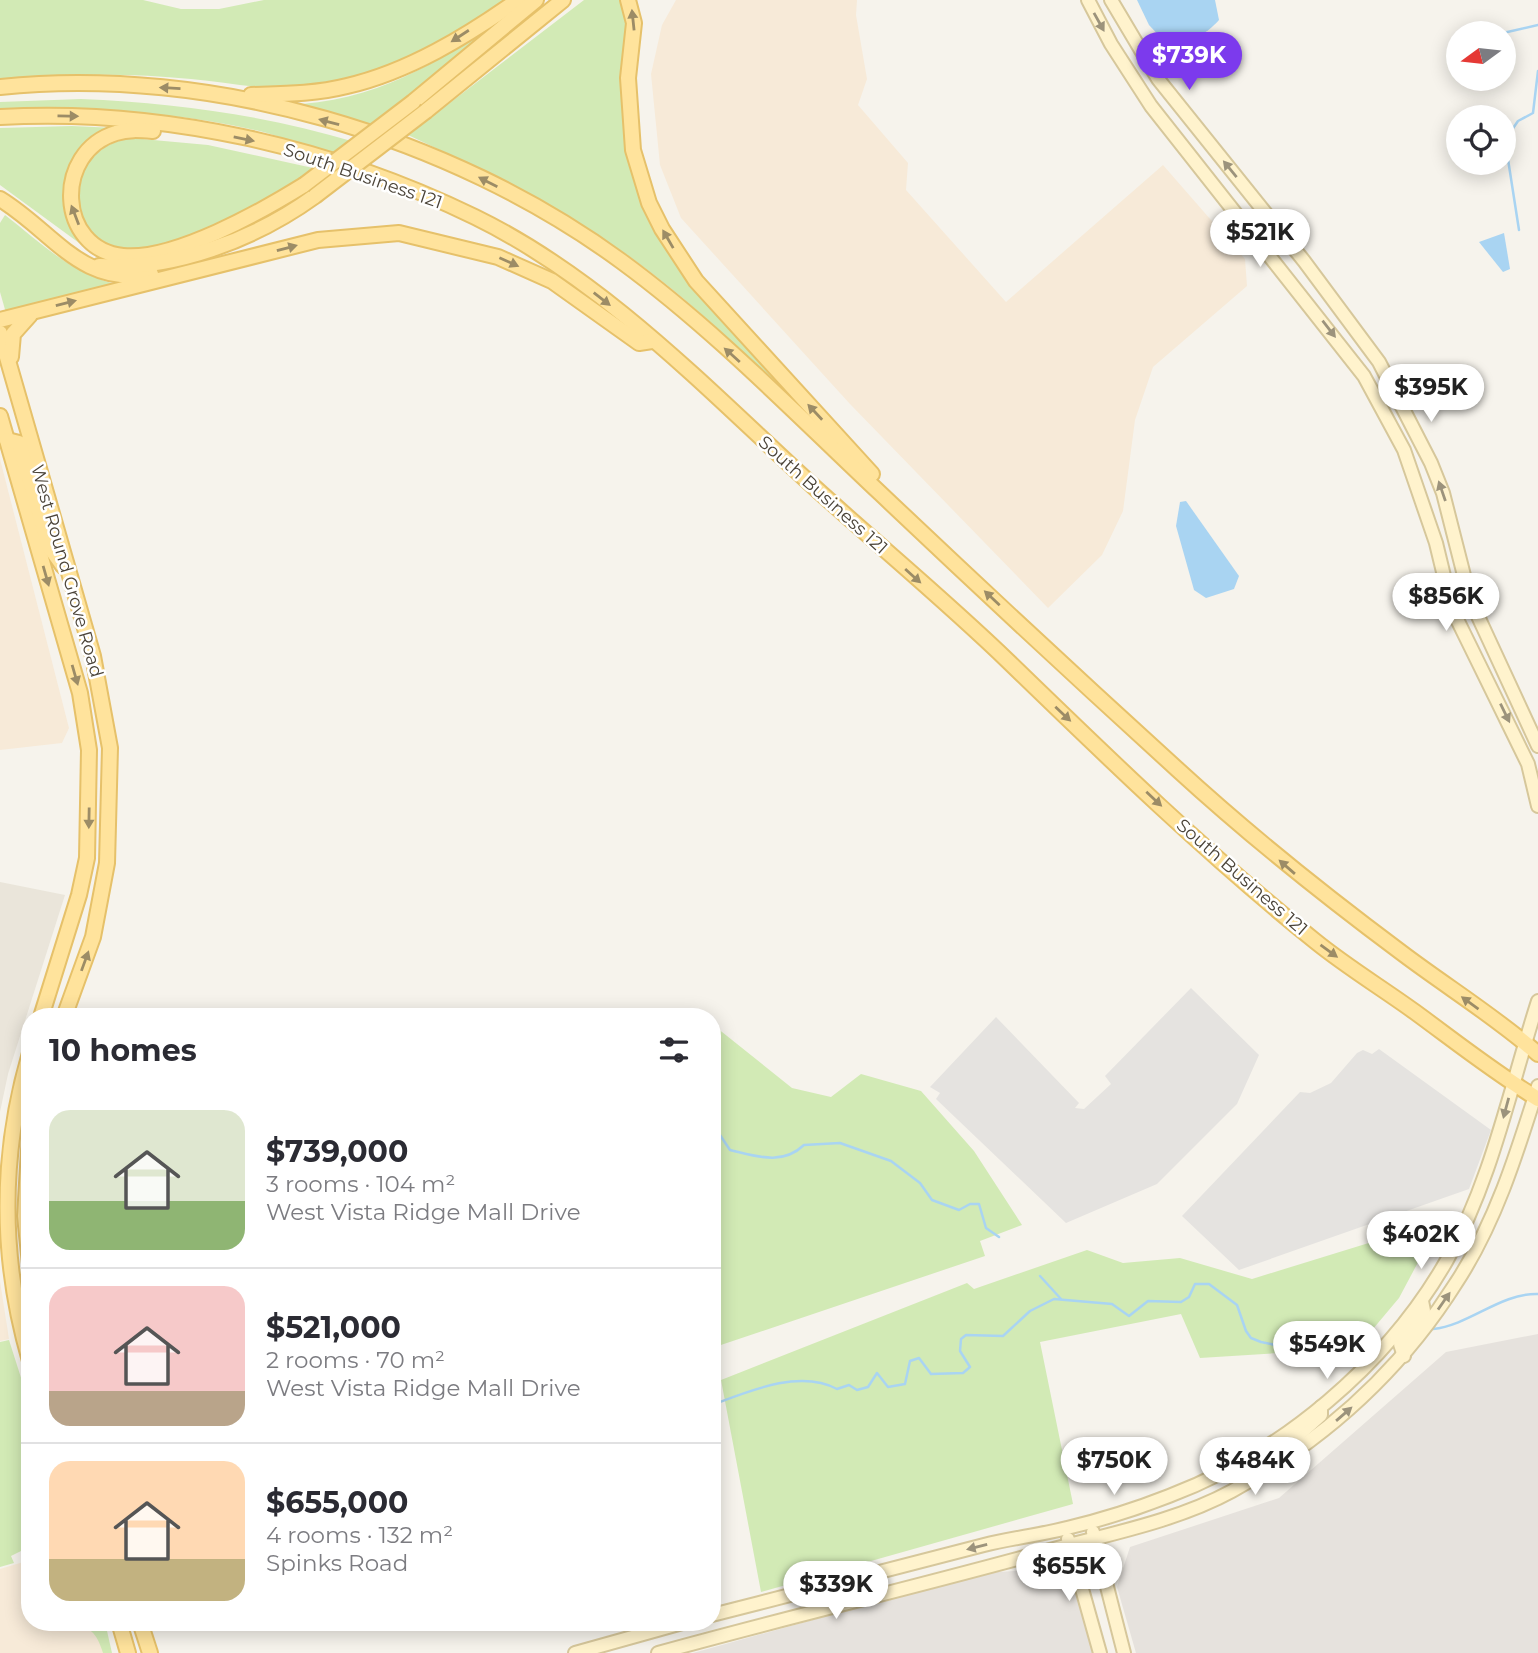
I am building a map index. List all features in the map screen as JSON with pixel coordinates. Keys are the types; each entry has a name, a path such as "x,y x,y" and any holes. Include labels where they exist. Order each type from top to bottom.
{"main road":[{"path":"172,125 162,131 124,131 104,138 83,156 74,171 69,198 72,210 87,237 107,251 121,256 138,256 190,242 259,213 304,185 413,102 536,0"},
{"path":"84,264 138,266 195,254 269,226 315,196 426,111 564,0"},
{"path":"628,0 634,23 628,78 633,150 649,203 662,229 696,281 939,544 943,552"},
{"path":"1088,0 1135,82 1199,168 1364,376 1404,450 1436,543 1451,609 1533,768 1538,806"},
{"path":"1111,0 1158,79 1304,261 1379,362 1435,473 1470,599 1538,746"},
{"path":"0,87 101,85 238,96 299,94 347,86 383,75 449,43 516,1"},
{"path":"1135,82 1158,79"},
{"path":"238,96 408,144 494,184 607,251 669,297 1040,644 1297,875 1538,1054"},
{"name":"South Business 121","path":"0,117 74,115 172,125 268,143 330,160 417,192 476,218 578,280 652,341 1010,663 1244,881 1318,944 1512,1083 1537,1094"},
{"path":"0,199 98,272 120,277 174,270 227,256 240,259"},
{"path":"0,320 318,240 363,234 399,233 437,240 498,257 552,281 639,343 652,341"},
{"path":"14,383 10,345 13,334 33,312"},
{"name":"West Round Grove Road","path":"0,333 93,656 110,748 107,863 93,937 67,1008"},
{"name":"West Round Grove Road","path":"0,416 80,693 89,750 87,858 79,895 44,1008"},
{"path":"7,440 19,443 49,546 69,576"},
{"path":"1480,663 1490,665 1511,699 1520,706"},
{"path":"721,1613 993,1543 1065,1529 1091,1521 1191,1486 1275,1439 1321,1407 1354,1380 1422,1301 1448,1258 1488,1167 1538,1001"},
{"path":"21,1086 12,1120 3,1211 10,1284 21,1326"},
{"path":"658,1653 1094,1538 1217,1498 1282,1459 1325,1430 1371,1390 1404,1356 1457,1282 1483,1235 1537,1094"},
{"path":"1404,1356 1400,1345 1424,1311 1422,1301"},
{"path":"1282,1459 1283,1449 1321,1415 1321,1407"},
{"path":"1091,1521 1124,1653"},
{"path":"1065,1529 1100,1653"},
{"path":"742,1608 742,1630"},
{"path":"122,1631 128,1653"},
{"path":"143,1631 150,1653"},
{"path":"575,1653 654,1631"}],"shaded area":[{"path":"676,0 857,0 856,15 867,79 858,105 908,163 906,190 1006,302 1163,165 1245,259 1247,286 1153,367 1135,420 1123,511 1102,555 1048,608 850,404 681,218 660,165 651,74 662,25"},
{"path":"0,459 69,728 62,743 0,750"},
{"path":"0,882 65,895 29,1008 21,1008 21,1033 0,1112"},
{"path":"1191,988 1259,1055 1237,1104 1157,1184 1066,1223 936,1099 940,1093 930,1087 996,1017 1079,1103 1075,1108 1084,1109 1111,1084 1105,1076"},
{"path":"1379,1049 1491,1130 1469,1189 1239,1270 1182,1216 1300,1092 1310,1093 1331,1083 1357,1053 1363,1050 1372,1054"},
{"path":"0,1281 9,1339 0,1341"},
{"path":"1538,1334 1538,1653 1136,1653 1117,1587 1130,1547 1279,1498 1446,1352"},
{"path":"1066,1557 1094,1653 693,1653 982,1573 1014,1571"},
{"path":"21,1563 21,1631 101,1631 109,1653 0,1653 0,1569"}],"green space":[{"path":"0,0 143,0 181,9 219,9 264,0 504,0 447,40 383,71 339,84 283,89 168,77 120,75 48,76 0,81"},
{"path":"584,0 621,0 628,19 624,96 658,229 816,423 705,317 633,259 551,207 408,135"},
{"path":"515,12 374,127 285,105 319,102 379,87 433,62"},
{"path":"81,99 219,112 287,124 355,142 339,154 267,133 201,120 100,111 0,112 0,102"},
{"path":"0,128 116,128 68,177 89,247 86,248 0,185"},
{"path":"131,138 208,145 322,170 237,220 137,253 115,250 97,239 85,223 80,203 81,182 89,162 106,147"},
{"path":"5,215 74,267 124,286 6,313 0,292 0,223"},
{"path":"721,1031 792,1088 831,1097 861,1074 921,1091 974,1151 1022,1225 980,1241 985,1256 721,1345"},
{"path":"1440,1221 1399,1298 1357,1348 1200,1358 1181,1314 1040,1342 1073,1504 761,1592 721,1380 967,1283 974,1289 1087,1250 1123,1263 1180,1258 1252,1279"},
{"path":"9,1340 21,1378 21,1551 11,1556 14,1563 0,1567 0,1342"},
{"path":"90,1631 107,1631 112,1653 103,1653"}],"water":[{"path":"1137,0 1215,0 1219,20 1194,38 1163,40 1149,25"},
{"path":"1504,233 1510,269 1503,272 1479,242"},
{"path":"1186,501 1239,576 1234,589 1206,598 1194,590 1176,526 1180,502"}],"waterway":[{"path":"1516,30 1538,25"},
{"path":"1519,230 1505,140 1518,121 1533,113 1538,71"},
{"path":"721,1136 730,1150 768,1158 787,1155 804,1145 840,1143 891,1161 920,1183 932,1200 959,1210 970,1204 979,1204 986,1228 999,1237"},
{"path":"1040,1276 1061,1299"},
{"path":"721,1402 775,1384 791,1382 823,1383 837,1389 849,1385 857,1390 868,1387 877,1373 888,1387 905,1384 910,1361 919,1358 931,1374 963,1373 970,1367 960,1351 961,1339 966,1335 1003,1336 1030,1311 1054,1299 1112,1304 1129,1316 1148,1301 1181,1302 1189,1297 1195,1284 1209,1284 1237,1305 1246,1331 1251,1338 1261,1342 1290,1348 1304,1344 1324,1329 1352,1341 1377,1336"},
{"path":"1433,1329 1460,1322 1511,1298 1538,1294"}]}
